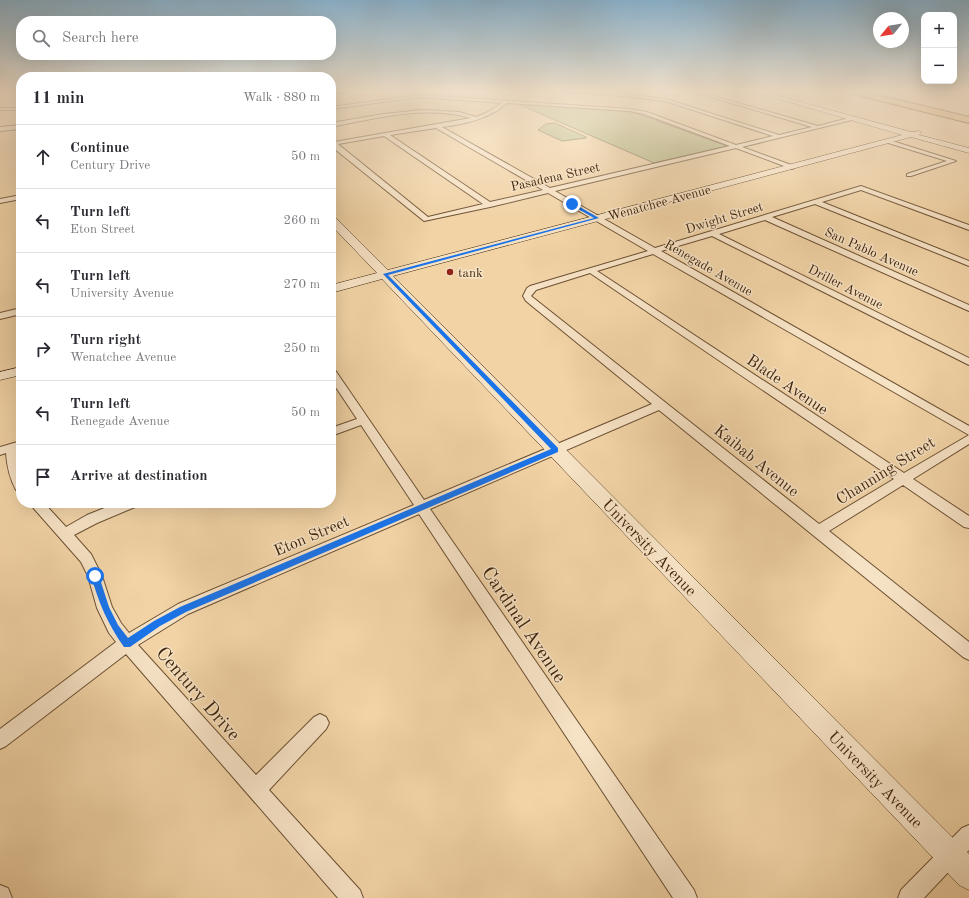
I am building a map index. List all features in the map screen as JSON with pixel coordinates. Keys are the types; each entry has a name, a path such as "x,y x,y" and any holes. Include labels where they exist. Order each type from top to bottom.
{"street":[{"path":"336,142 386,134 490,205"},
{"name":"Renegade Avenue","path":"450,134 969,431"},
{"path":"703,134 792,166"},
{"path":"773,134 779,136"},
{"name":"Pasadena Street","path":"336,146 427,219 788,134"},
{"path":"914,134 969,148"},
{"path":"914,134 969,151"},
{"name":"Wenatchee Avenue","path":"336,287 914,134"},
{"path":"887,142 953,161 909,175"},
{"name":"Dwight Street","path":"527,293 533,288 590,270 861,188 969,228"},
{"path":"0,201 16,198"},
{"path":"815,202 969,264"},
{"name":"San Pablo Avenue","path":"765,217 969,308"},
{"name":"University Avenue","path":"336,224 969,875"},
{"name":"Driller Avenue","path":"712,233 969,362"},
{"name":"Blade Avenue","path":"590,270 969,523"},
{"name":"Kaibab Avenue","path":"527,293 529,300 969,652"},
{"path":"0,316 16,312"},
{"path":"0,376 16,372"},
{"name":"Cardinal Avenue","path":"336,379 686,898"},
{"name":"Eton Street","path":"0,740 127,644 183,609 660,405"},
{"path":"336,430 364,420"},
{"name":"Channing Street","path":"818,531 969,438"},
{"path":"0,451 16,446"},
{"path":"16,450 13,464 16,478"},
{"name":"Century Drive","path":"41,508 86,558 95,576 105,608 115,628 127,644 352,898"},
{"path":"64,534 92,519 118,508"},
{"path":"256,789 320,723"},
{"path":"909,898 969,835"}],"green space":[{"path":"547,134 579,134 586,137 586,138 562,141"},
{"path":"587,134 694,134 727,146 654,163"}],"place":[{"name":"tank","path":"450,272"}],"route":[{"path":"95,576 105,608 115,628 127,644 183,609 556,450 385,274 597,218 572,204"}]}
